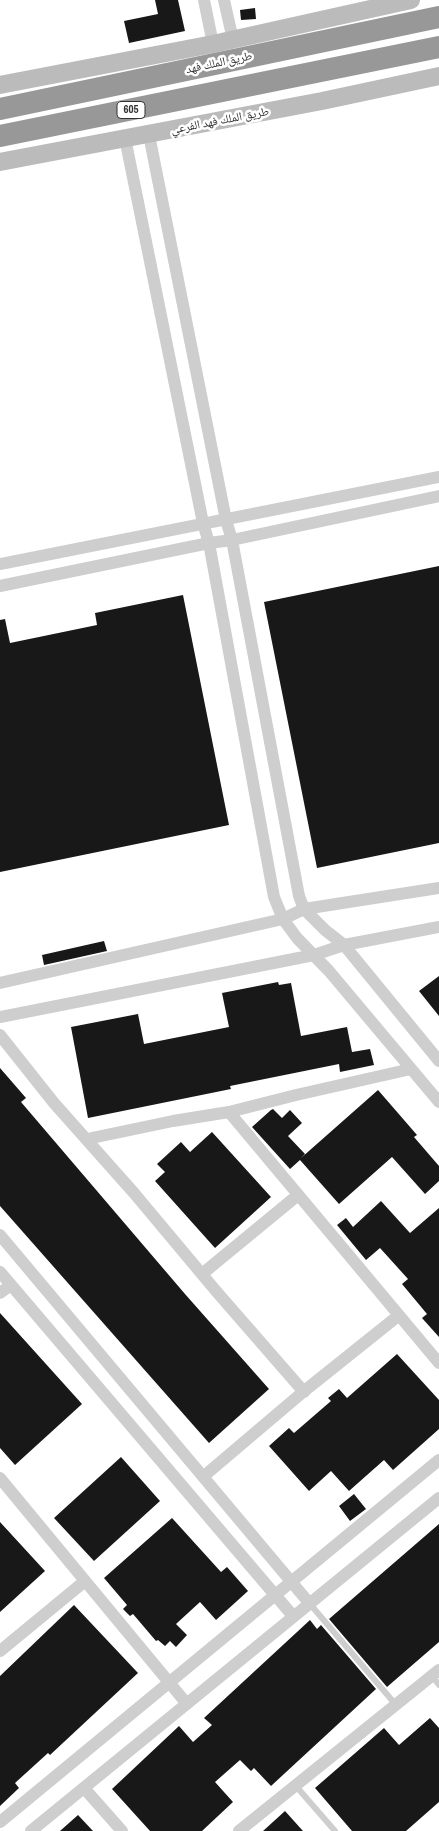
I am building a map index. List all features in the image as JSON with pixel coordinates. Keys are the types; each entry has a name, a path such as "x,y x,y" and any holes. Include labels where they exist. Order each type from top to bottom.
{"highway":[{"name":"طريق الملك فهد","path":"0,109 439,18"},
{"name":"605","path":"0,136 439,47"}],"main road":[{"path":"0,85 232,40 411,0"},
{"name":"طريق الملك فهد الفرعي","path":"0,162 322,101 439,76"}],"street":[{"path":"204,0 212,44"},
{"path":"224,0 232,40"},
{"path":"148,135 226,520 232,540 298,896 304,908 325,930 344,944 439,1062"},
{"path":"125,138 203,523 210,543 274,897 283,919 439,1102"},
{"path":"0,564 439,477"},
{"path":"0,586 232,540 439,496"},
{"path":"0,983 283,919 304,908 439,888"},
{"path":"0,1017 314,955 344,944 439,927"},
{"path":"0,1035 54,1103 304,1392"},
{"path":"87,1139 173,1121 229,1112 411,1069"},
{"path":"229,1112 439,1363"},
{"path":"202,1274 298,1195"},
{"path":"0,1235 310,1604"},
{"path":"0,1272 294,1616"},
{"path":"0,1293 10,1284"},
{"path":"204,1476 398,1316"},
{"path":"0,1822 170,1684 439,1460"},
{"path":"0,1478 187,1704"},
{"path":"31,1831 439,1498"},
{"path":"0,1651 85,1581"},
{"path":"239,1831 396,1705 437,1677"},
{"path":"84,1788 122,1831"}],"lane":[{"path":"310,1604 396,1705"},
{"path":"295,1786 334,1831"}],"building":[{"path":"155,0 178,0 185,31 129,43 124,21 158,14"},
{"path":"255,8 256,19 241,20 240,10"},
{"path":"439,566 439,843 317,868 264,602"},
{"path":"183,595 229,825 0,872 0,620 5,619 10,643 97,625 95,613"},
{"path":"104,941 107,951 44,965 42,955"},
{"path":"439,976 439,1016 419,991"},
{"path":"278,982 279,985 291,983 301,1036 347,1027 352,1052 370,1049 374,1065 340,1072 339,1064 230,1086 231,1089 88,1118 71,1027 138,1014 144,1044 229,1027 222,993"},
{"path":"0,1068 26,1098 21,1102 269,1389 209,1443 0,1206"},
{"path":"378,1090 417,1135 414,1137 439,1166 439,1181 425,1194 392,1157 339,1204 300,1160 290,1169 252,1127 273,1109 282,1118 290,1110 302,1123 288,1136 305,1154 301,1158"},
{"path":"212,1132 271,1197 215,1248 155,1181 165,1172 157,1164 181,1142 190,1152"},
{"path":"381,1201 410,1233 439,1208 439,1337 422,1318 427,1314 402,1284 408,1279 380,1248 366,1260 337,1225 346,1218 353,1227"},
{"path":"0,1313 82,1404 15,1465 0,1448"},
{"path":"397,1354 439,1400 439,1429 393,1470 384,1460 349,1491 331,1471 309,1491 269,1446 289,1428 294,1433 331,1401 328,1398 339,1389 347,1398"},
{"path":"121,1457 160,1501 94,1561 54,1518"},
{"path":"354,1494 366,1509 350,1521 339,1506"},
{"path":"172,1518 221,1572 227,1567 248,1591 216,1620 200,1602 176,1624 187,1635 176,1647 170,1641 165,1646 158,1640 156,1641 133,1614 130,1616 123,1609 127,1605 104,1578"},
{"path":"0,1522 45,1571 0,1612"},
{"path":"439,1524 439,1642 387,1687 329,1619"},
{"path":"74,1605 138,1673 50,1755 48,1753 15,1783 19,1788 0,1806 0,1676"},
{"path":"310,1620 317,1629 321,1625 376,1689 271,1786 254,1768 251,1771 240,1760 215,1782 233,1802 202,1831 150,1831 112,1789 179,1726 193,1742 212,1725 204,1718"},
{"path":"430,1718 439,1728 439,1802 406,1831 352,1831 315,1788 384,1728 399,1745"},
{"path":"285,1811 303,1831 263,1831"},
{"path":"78,1815 93,1831 60,1831"}]}
